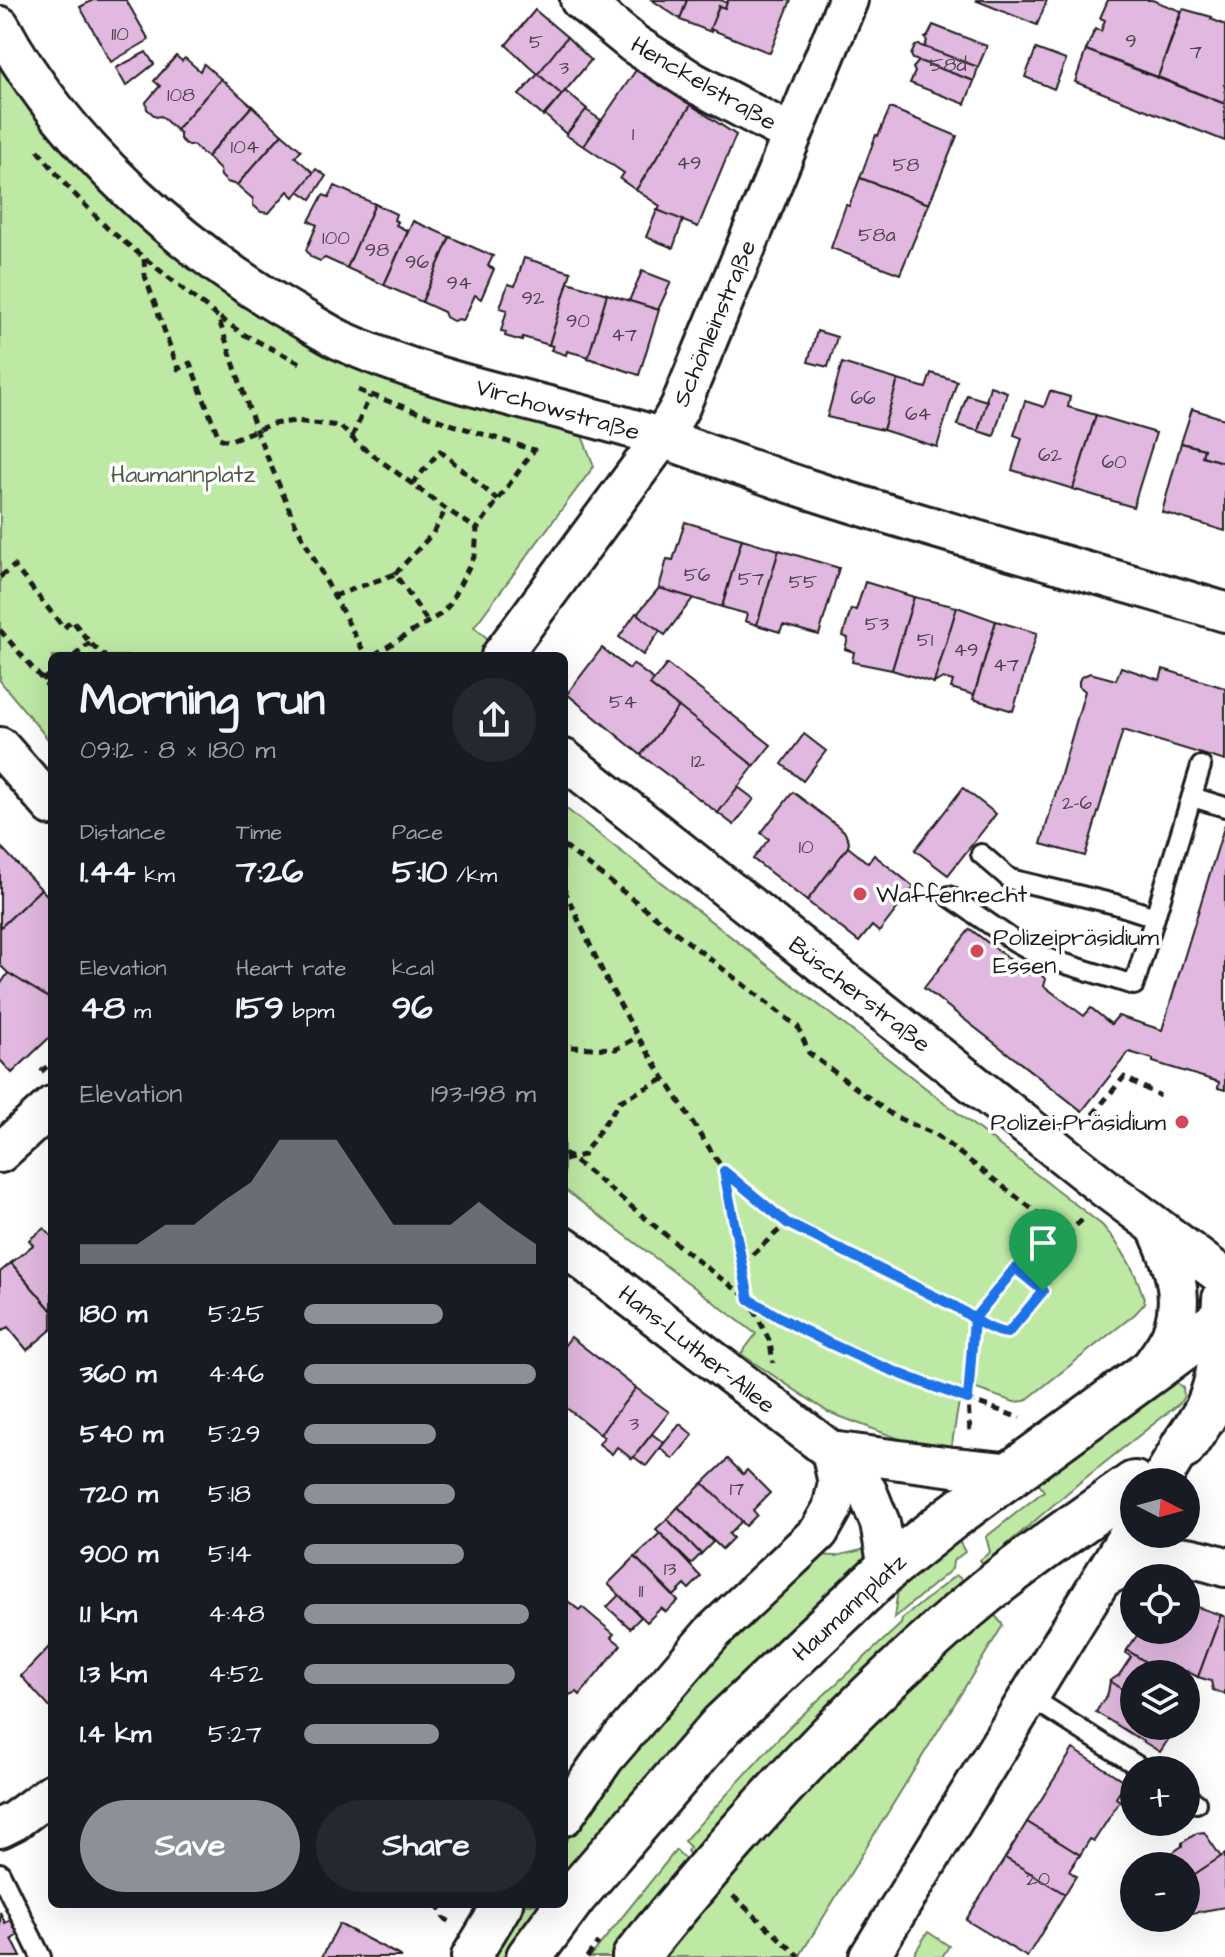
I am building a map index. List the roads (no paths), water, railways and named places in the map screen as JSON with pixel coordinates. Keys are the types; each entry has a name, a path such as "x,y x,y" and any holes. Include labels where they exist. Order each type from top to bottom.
{"main road":[{"name":"Haumannplatz","path":"568,1904 722,1725 888,1568 1148,1372 1224,1298"},
{"path":"1173,1466 1213,1394 1221,1367 1224,1298"},
{"path":"1173,1466 1225,1421"},
{"path":"635,1957 775,1792 869,1697 988,1590 1120,1494"},
{"name":"Haumannplatz","path":"529,1957 565,1908"}],"street":[{"name":"Henckelstraße","path":"580,0 634,44 693,82 791,134"},
{"name":"Schönleinstraße","path":"504,652 662,438 680,407 848,0"},
{"name":"Virchowstraße","path":"0,26 13,51 82,141 155,214 241,281 340,340 405,364 662,438 810,489 1225,612"},
{"path":"0,747 48,801"},
{"name":"Büscherstraße","path":"568,762 1157,1228 1224,1298"},
{"path":"0,1153 48,1110"},
{"name":"Büscherstraße","path":"1148,1372 1171,1335 1178,1301 1174,1264 1157,1228"},
{"name":"Hans-Luther-Allee","path":"568,1249 831,1451 867,1491 880,1523 888,1568"},
{"path":"568,1810 605,1757 712,1633 819,1532 832,1509 838,1483 831,1451 1013,1473"},
{"path":"869,1957 1121,1548"},
{"path":"1103,1578 1134,1561 1203,1553"},
{"path":"0,1828 48,1796"},
{"path":"471,1957 501,1908"}],"lane":[{"path":"949,896 1043,957 1134,985 1201,766"},
{"path":"1192,797 1225,807"},
{"path":"981,854 1010,879 1115,904 1155,917"},
{"path":"1030,1697 1122,1756"},
{"path":"0,1873 41,1957"}],"place":[{"name":"Waffenrecht","path":"860,894"},
{"name":"Polizeipräsidium Essen","path":"977,951"},
{"name":"Polizei-Präsidium","path":"1182,1122"}]}
